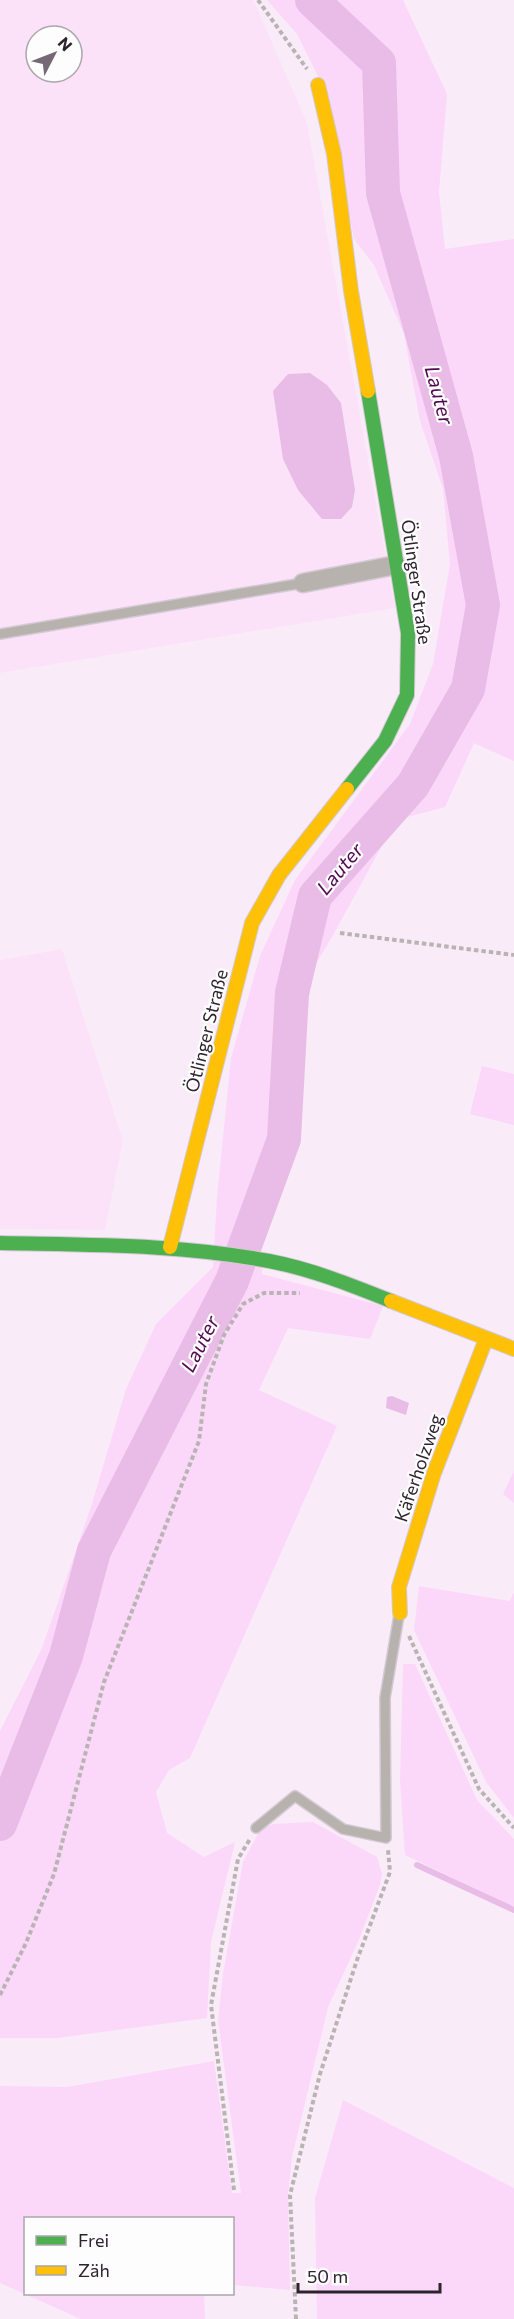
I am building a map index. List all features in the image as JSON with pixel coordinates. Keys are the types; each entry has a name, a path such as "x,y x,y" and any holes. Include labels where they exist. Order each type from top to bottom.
{"street":[{"name":"Ötlinger Straße","path":"170,1247 252,922 279,875 385,741 407,695 408,633 351,291 334,154 318,85"},
{"path":"303,583 396,565"},
{"path":"0,1243 170,1247 270,1261 327,1276 514,1349"},
{"name":"Käferholzweg","path":"400,1613 399,1587 434,1473 486,1339"}],"lane":[{"path":"0,634 303,583"},
{"path":"256,1828 295,1796 343,1829 386,1838 385,1698 400,1613"}],"path":[{"path":"258,0 318,85"},
{"path":"340,933 514,955"},
{"path":"0,1995 26,1943 54,1874 104,1682 199,1441 206,1384 224,1335 243,1304 264,1293 306,1293"},
{"path":"400,1613 479,1789 514,1828"},
{"path":"234,2190 211,2005 238,1859 256,1828"},
{"path":"296,2319 290,2195 320,2074 357,1960 390,1872 386,1838"}],"shaded area":[{"path":"0,0 252,0 255,3 307,123 395,608 0,673"},
{"path":"267,0 403,0 447,94 439,192 445,249 514,239 514,761 474,743 445,807 396,820 311,972 301,1096 288,1153 259,1244 262,1274 383,1306 370,1339 288,1328 259,1390 337,1426 190,1758 169,1770 156,1792 167,1833 204,1857 235,1842 211,1942 207,2018 57,2038 0,2038 0,1731 42,1648 91,1507 126,1389 156,1324 213,1267 217,1197 231,1058 260,956 295,880 410,724 433,664 450,564 443,489 420,421 404,334 374,265 354,239 325,90 297,34"},
{"path":"310,373 327,385 341,403 355,490 352,507 341,519 322,519 298,490 283,459 273,391 288,374"},
{"path":"62,949 123,1141 105,1230 0,1229 0,960"},
{"path":"482,1066 514,1074 514,1125 470,1114"},
{"path":"392,1396 409,1403 406,1415 386,1408 387,1397"},
{"path":"514,1471 514,1503 503,1494"},
{"path":"419,1586 510,1601 514,1592 514,1818 486,1782 414,1630"},
{"path":"403,1664 415,1664 477,1800 514,1839 514,1907 405,1855 400,1780"},
{"path":"313,1822 377,1857 382,1874 358,1942 328,2007 292,2157 288,2194 290,2290 234,2285 234,2217 24,2217 24,2294 0,2283 0,2086 67,2087 214,2061 232,2193 241,2193 218,2020 223,1974 243,1862 260,1830 273,1824"},
{"path":"343,2100 514,2188 514,2319 317,2319 315,2198"},
{"path":"27,2295 204,2295 205,2319 81,2319"}],"waterway":[{"name":"Lauter","path":"0,1824 66,1656 94,1551 232,1281 284,1139 292,993 315,896 413,785 468,689 483,605 456,456 383,193 379,63 312,0"},
{"path":"417,1865 514,1910"}],"traffic: fast":[{"path":"347,789 385,741 407,695 408,633 368,391"},
{"path":"0,1243 135,1246 236,1255 300,1268 391,1301"}],"traffic: slow":[{"path":"318,85 334,154 351,291 368,391"},
{"path":"170,1247 252,923 279,875 347,789"},
{"path":"391,1301 514,1349"},
{"path":"400,1613 399,1587 434,1473 486,1339"}]}
